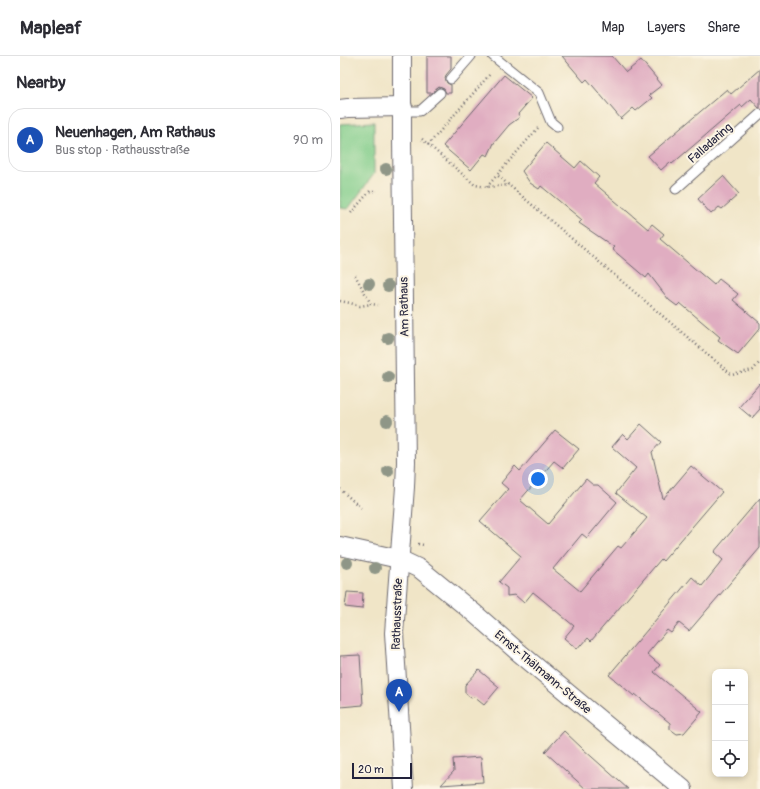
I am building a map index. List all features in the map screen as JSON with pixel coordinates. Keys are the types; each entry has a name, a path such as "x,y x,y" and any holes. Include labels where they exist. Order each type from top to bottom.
{"street":[{"name":"Am Rathaus","path":"400,558 406,462 402,56"},
{"path":"340,109 403,110"},
{"name":"Ernst-Thälmann-Straße","path":"340,546 400,558 420,570 460,601 683,789"},
{"name":"Rathausstraße","path":"400,558 394,633 404,789"}],"lane":[{"path":"451,79 471,56"},
{"path":"497,59 539,92 551,122 557,127"},
{"path":"403,110 420,112 440,92"},
{"name":"Falladaring","path":"676,189 760,114"}],"path":[{"path":"428,145 497,59"},
{"path":"487,187 548,116"},
{"path":"421,139 475,185 487,187 510,185"},
{"path":"497,175 732,375 753,370 760,362"},
{"path":"351,213 370,191 377,191"},
{"path":"355,275 371,304"},
{"path":"340,301 360,306 371,304 378,305"},
{"path":"340,489 361,508"}],"green space":[{"path":"374,122 374,174 348,209 340,208 340,124"}],"building":[{"path":"427,56 451,56 451,69 445,78 447,83 451,85 451,93 446,93 444,89 439,87 432,93 427,93"},
{"path":"562,56 612,56 626,72 641,60 662,85 649,95 652,98 636,111 633,108 621,119 587,79 584,82"},
{"path":"760,69 760,108 751,99 742,107 741,105 672,164 670,162 661,170 648,156 727,89 731,94"},
{"path":"504,75 532,98 518,114 520,117 509,125 494,143 488,156 484,154 471,170 443,146"},
{"path":"546,143 575,168 581,161 599,177 594,183 648,229 652,224 664,234 660,239 714,285 719,279 738,294 733,300 760,323 760,328 738,354 718,340 720,337 680,303 677,306 669,300 649,274 646,278 612,249 614,247 579,223 582,220 541,186 539,189 530,183 522,171"},
{"path":"723,176 739,194 722,209 719,207 711,214 698,199"},
{"path":"760,383 760,409 752,418 739,407"},
{"path":"641,424 661,442 652,452 663,499 691,466 722,492 663,561 661,559 591,641 588,638 577,649 564,638 574,626 533,592 524,603 515,595 507,596 507,588 499,582 521,556 480,521 508,489 501,483 515,466 520,471 555,430 579,449 563,468 554,461 520,500 548,524 586,479 593,485 598,485 617,502 587,538 582,534 553,569 580,591 618,546 621,548 647,518 616,493 636,468 612,447 623,434 628,439"},
{"path":"760,498 760,548 689,631 679,623 671,633 667,630 647,654 660,665 654,672 702,712 684,733 677,734 670,729 670,723 609,675 692,577 702,586 723,560 714,552"},
{"path":"347,592 363,593 362,609 345,607"},
{"path":"360,655 363,705 340,707 340,656"},
{"path":"479,670 499,687 484,705 474,697 471,698 465,693 465,685"},
{"path":"564,731 628,789 586,789 545,752"},
{"path":"481,757 483,782 441,785 454,771 453,759"}],"place":[{"name":"Neuenhagen, Am Rathaus","path":"399,712"}]}
